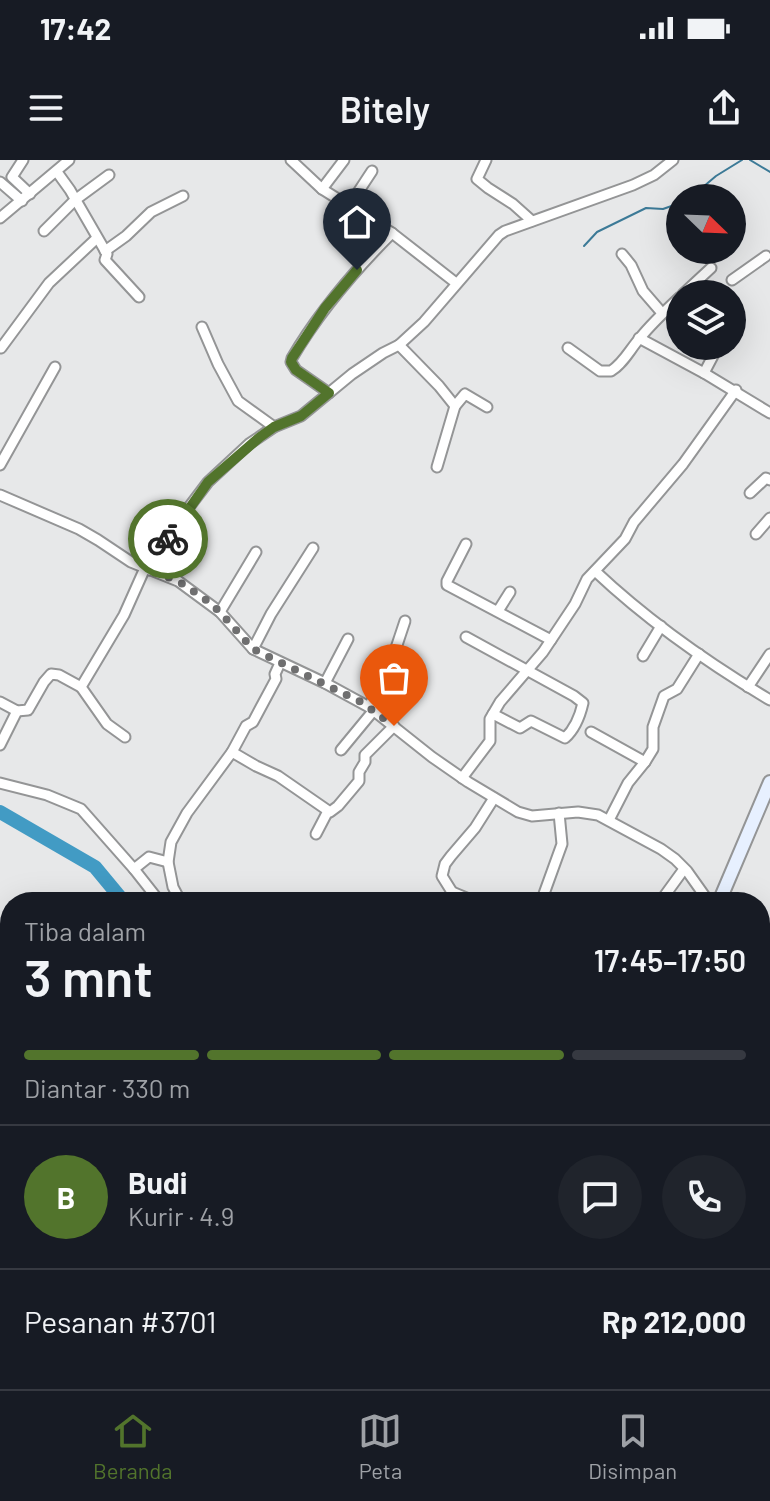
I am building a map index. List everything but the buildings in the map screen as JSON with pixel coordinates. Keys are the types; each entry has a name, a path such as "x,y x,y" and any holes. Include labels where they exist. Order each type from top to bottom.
{"main road":[{"path":"723,892 770,782"}],"street":[{"path":"23,160 12,177 26,197"},
{"path":"0,218 69,160"},
{"path":"291,160 322,189 392,233 456,283"},
{"path":"322,189 344,160"},
{"path":"486,160 477,179 532,221"},
{"path":"81,687 124,615 144,573 180,519 208,482 249,444 274,427 291,421 352,374 399,345 424,322 499,235 642,182 673,160"},
{"path":"349,206 372,171"},
{"path":"57,172 107,254 105,260 139,297"},
{"path":"44,231 75,200 109,175"},
{"path":"0,182 26,197"},
{"path":"105,251 151,212 183,196"},
{"path":"329,393 296,370 292,358 345,283 392,233"},
{"path":"1,348 49,283 97,238"},
{"path":"622,254 643,291 662,313"},
{"path":"732,280 769,256"},
{"path":"698,280 711,268"},
{"path":"568,348 606,372 621,363 666,309"},
{"path":"202,327 238,401 274,427"},
{"path":"639,338 736,390 770,413"},
{"path":"399,345 419,363 455,406"},
{"path":"704,373 711,360"},
{"path":"0,465 55,367"},
{"path":"462,778 490,741 489,723 500,702 551,640 575,604 582,586 625,539 634,522 683,464 736,390"},
{"path":"437,467 455,406 465,394 487,407"},
{"path":"750,493 766,478 770,480"},
{"path":"0,495 79,529 144,573 178,581 220,612 253,649 278,665 325,683 371,711 390,729 462,778 491,802 532,816 559,820 590,813 609,820 661,849 684,869 701,892"},
{"path":"756,534 770,518"},
{"path":"466,544 447,585 551,640"},
{"path":"253,649 271,614 313,548"},
{"path":"220,612 256,552"},
{"path":"595,571 661,626 770,700"},
{"path":"498,611 510,592"},
{"path":"341,750 371,711 405,621"},
{"path":"643,656 661,626"},
{"path":"466,637 583,703 580,716 565,738 530,721 520,728 493,714"},
{"path":"325,683 348,639"},
{"path":"609,820 628,783 653,749 653,727 664,696 677,689 699,654"},
{"path":"748,687 770,654"},
{"path":"176,892 168,862 171,842 246,726 253,722 262,708 276,679 278,665"},
{"path":"0,702 17,711 25,711 31,708 51,674 59,675 81,687 107,724 125,737"},
{"path":"0,745 17,711"},
{"path":"316,834 328,811 338,806 359,781 364,756 390,729"},
{"path":"591,732 645,762"},
{"path":"232,752 288,782 328,811"},
{"path":"0,783 47,795 81,809 152,892"},
{"path":"448,892 442,876 445,864 475,828 491,802"},
{"path":"545,892 560,850 562,836 559,820"},
{"path":"134,869 149,857 168,862"},
{"path":"667,892 684,869"}],"waterway":[{"path":"707,184 742,160"},
{"path":"750,160 770,172"},
{"path":"584,246 597,232 646,208 666,208"},
{"path":"0,812 95,867 116,892"}],"way so far":[{"path":"168,539 149,570 178,581 205,599 253,649 361,702 394,726"}],"route":[{"path":"168,539 208,482 249,444 274,427 301,416 329,393 296,370 291,362 325,308 357,270"}]}
